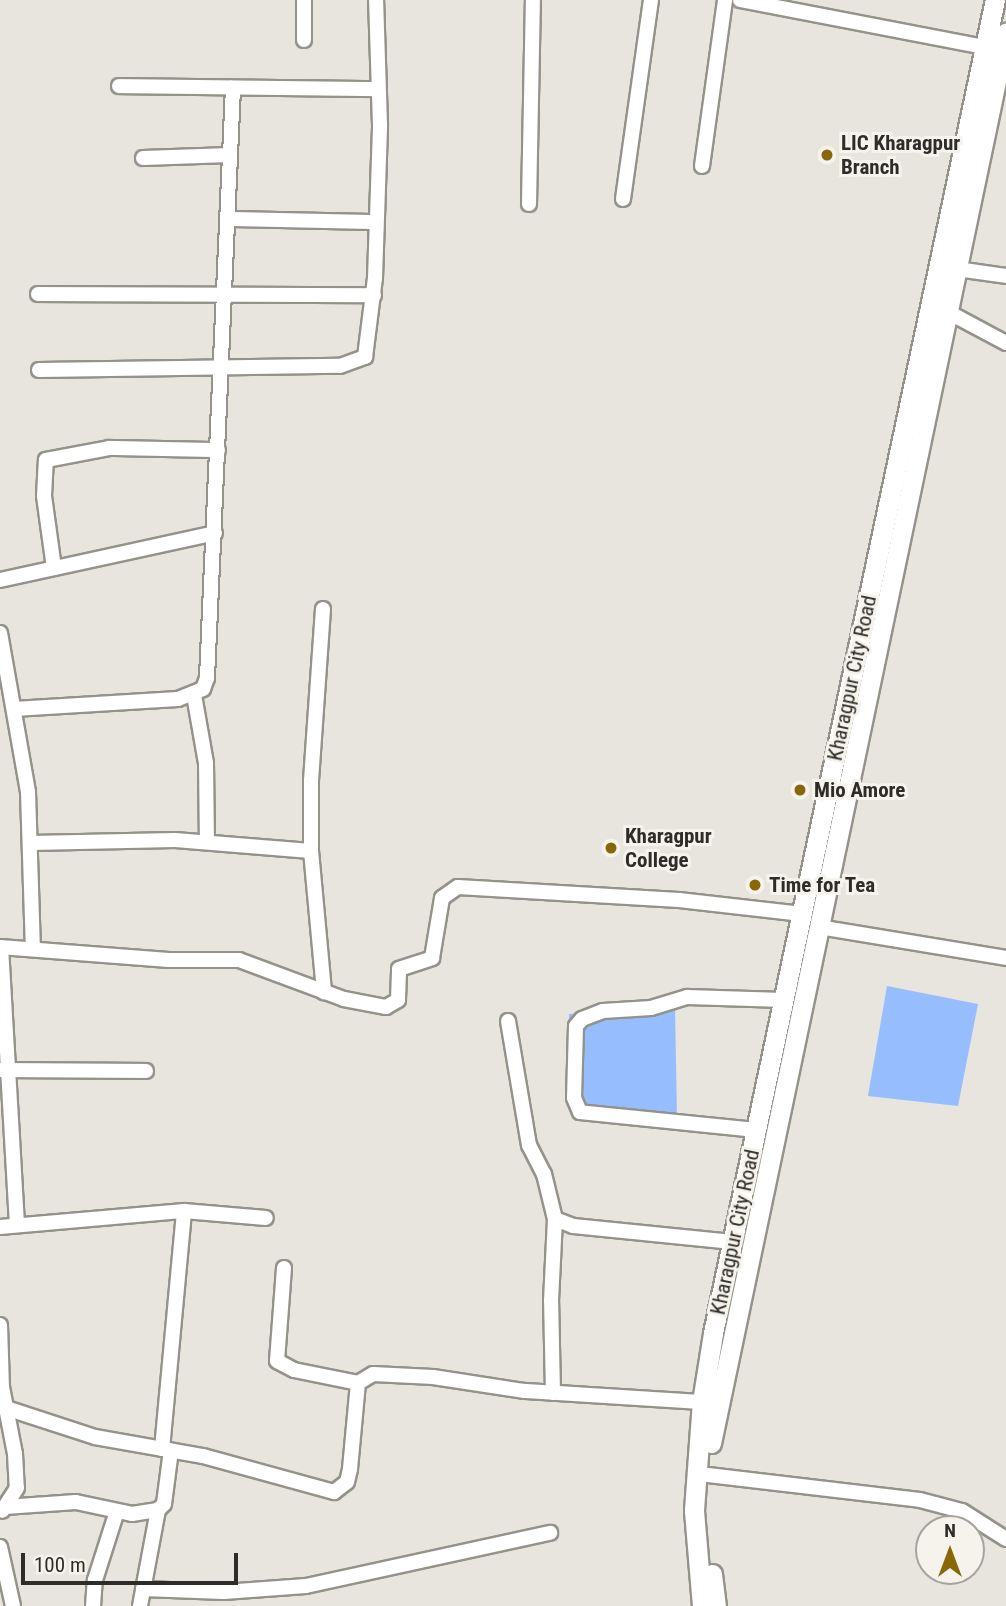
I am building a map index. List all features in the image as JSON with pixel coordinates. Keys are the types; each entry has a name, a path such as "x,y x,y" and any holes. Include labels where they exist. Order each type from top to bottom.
{"main road":[{"name":"Kharagpur City Road","path":"702,1606 695,1510 702,1402 756,1130 995,0"},
{"path":"716,1606 704,1517 712,1428 1006,33"}],"street":[{"path":"304,0 304,40"},
{"path":"39,370 355,363 369,345 374,295 378,89 376,0"},
{"path":"529,204 533,0"},
{"path":"623,199 652,0"},
{"path":"702,166 725,0"},
{"path":"740,0 985,47"},
{"path":"119,86 378,89"},
{"path":"14,709 194,695 203,688 210,661 233,88"},
{"path":"143,158 230,155"},
{"path":"228,219 376,222"},
{"path":"957,269 1006,276"},
{"path":"38,294 224,297 374,295"},
{"path":"947,313 1006,343"},
{"path":"54,568 44,496 48,458 109,448 218,450"},
{"path":"0,580 215,533"},
{"path":"323,608 311,780 311,851 324,992"},
{"path":"0,633 14,709 31,843 33,950"},
{"path":"194,695 206,762 206,842"},
{"path":"31,843 206,842 311,851"},
{"path":"17,1225 3,1070 0,947 169,960 239,960 324,992 386,1007 396,1005 399,969 432,958 442,898 458,887 679,900 802,914"},
{"path":"819,927 1006,958"},
{"path":"756,1130 580,1112 574,1098 576,1026 590,1015 651,1008 687,997 784,1000"},
{"path":"508,1021 529,1145 544,1174 555,1219 551,1301 554,1393"},
{"path":"3,1070 146,1071"},
{"path":"140,1606 159,1510 164,1504 184,1211"},
{"path":"0,1227 184,1211 266,1218"},
{"path":"555,1219 573,1226 733,1242"},
{"path":"284,1268 277,1361 294,1370 358,1382 373,1374 433,1377 554,1393 702,1402"},
{"path":"0,1325 6,1408 17,1488 2,1511"},
{"path":"6,1408 94,1437 167,1450 323,1490 342,1489 350,1469 358,1382"},
{"path":"708,1475 920,1500 962,1511 1006,1539"},
{"path":"2,1511 76,1502 117,1511 159,1510"},
{"path":"93,1606 95,1580 117,1511"},
{"path":"143,1589 223,1592 306,1586 550,1533"},
{"path":"0,1547 13,1606"}],"water":[{"path":"887,986 978,1004 958,1106 868,1096"},
{"path":"675,1009 677,1116 572,1114 569,1014"}],"place":[{"name":"LIC Kharagpur Branch","path":"827,155"},
{"name":"Mio Amore","path":"800,790"},
{"name":"Kharagpur College","path":"611,848"},
{"name":"Time for Tea","path":"755,885"}]}
